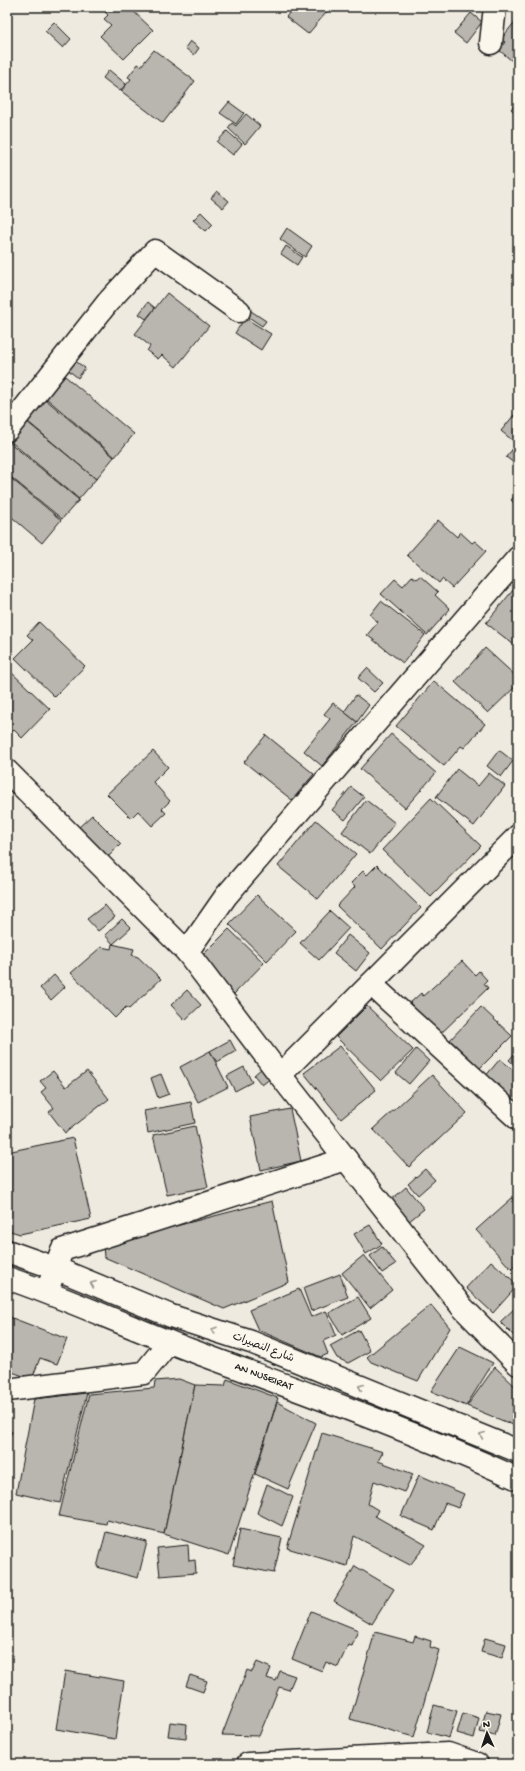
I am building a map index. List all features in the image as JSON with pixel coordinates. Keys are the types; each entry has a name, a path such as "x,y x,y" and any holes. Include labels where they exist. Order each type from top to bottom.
{"street":[{"path":"492,44 495,7"},
{"path":"7,430 108,302 155,251 239,310"},
{"path":"187,952 226,896 518,558"},
{"path":"7,771 187,952 280,1075 462,1306 518,1364"},
{"path":"280,1075 518,836"},
{"path":"371,984 518,1119"},
{"path":"47,1292 54,1268 62,1250 346,1159"},
{"name":"شارع النصيرات","path":"7,1251 54,1268 171,1316 251,1342 518,1450"},
{"name":"AN NUSEIRAT","path":"7,1278 47,1292 170,1342 439,1445 518,1479"},
{"path":"7,1390 144,1373 170,1342"},
{"path":"248,1764 448,1754 477,1764"}],"building":[{"path":"100,7 129,7 153,30 124,59 100,36 111,25 104,19 108,15"},
{"path":"294,7 331,7 308,34 286,17"},
{"path":"471,13 482,22 466,43 454,33"},
{"path":"518,18 518,66 499,50 505,42 501,39"},
{"path":"54,22 71,39 63,48 45,31"},
{"path":"190,41 199,48 194,55 185,48"},
{"path":"154,50 195,81 163,123 121,91 131,79 128,77 138,64 141,66"},
{"path":"109,70 126,84 120,91 103,78"},
{"path":"518,101 518,115 511,109"},
{"path":"229,102 244,113 236,124 220,113"},
{"path":"246,114 260,126 245,144 228,128 232,123 236,126"},
{"path":"227,131 242,144 233,155 217,142"},
{"path":"217,191 229,201 223,208 211,198"},
{"path":"201,212 213,224 206,231 193,220"},
{"path":"287,228 312,246 305,257 280,239"},
{"path":"286,246 302,257 297,265 281,254"},
{"path":"167,293 209,326 176,367 162,355 158,359 147,351 150,346 135,334"},
{"path":"148,302 155,308 146,319 139,314"},
{"path":"248,309 266,321 262,326 244,314"},
{"path":"245,318 271,334 261,350 235,333"},
{"path":"74,360 85,368 78,378 67,369"},
{"path":"65,376 134,434 115,457 46,398"},
{"path":"7,378 14,384 7,392"},
{"path":"45,399 114,457 96,479 27,421"},
{"path":"514,415 518,418 518,466 506,457 517,444 501,431"},
{"path":"26,421 96,479 79,499 10,441"},
{"path":"9,442 79,500 62,519 7,474 7,445"},
{"path":"7,475 61,520 42,543 7,513"},
{"path":"518,492 518,507 511,500"},
{"path":"438,520 457,537 460,532 472,543 475,541 486,551 452,588 442,579 439,583 407,555"},
{"path":"412,576 416,579 420,576 438,592 435,595 450,609 427,635 381,594 395,579 403,586"},
{"path":"518,584 518,648 486,623"},
{"path":"381,601 425,635 403,663 367,635 378,622 370,615"},
{"path":"39,622 85,666 55,697 15,658 33,640 27,635"},
{"path":"485,648 518,678 518,684 488,713 455,682"},
{"path":"367,668 383,683 374,692 358,678"},
{"path":"11,672 50,709 22,738 14,730 9,735 7,733 7,676"},
{"path":"434,681 485,724 464,748 461,746 444,766 396,726"},
{"path":"356,695 369,705 357,722 344,712"},
{"path":"333,703 357,722 322,766 304,751 330,719 324,714"},
{"path":"391,734 436,773 405,808 360,769"},
{"path":"266,735 314,774 292,800 244,762"},
{"path":"499,750 513,761 501,777 487,766"},
{"path":"153,751 168,767 153,782 170,801 162,809 166,813 152,826 138,811 131,818 107,794"},
{"path":"457,769 478,786 489,773 505,786 474,826 436,797"},
{"path":"351,787 364,797 345,820 332,810"},
{"path":"431,798 481,846 431,897 382,850"},
{"path":"366,800 395,823 370,854 342,832"},
{"path":"92,815 121,844 107,858 78,828"},
{"path":"316,820 356,854 318,899 278,866"},
{"path":"377,865 421,908 382,949 337,906 355,887 351,883 363,871 367,875"},
{"path":"257,895 296,931 267,961 229,924"},
{"path":"105,905 115,917 98,931 87,919"},
{"path":"330,911 349,928 319,960 300,943"},
{"path":"122,919 131,928 113,944 105,935"},
{"path":"229,929 264,963 234,994 198,960"},
{"path":"348,935 370,953 356,971 334,953"},
{"path":"112,944 134,949 132,955 138,957 161,979 129,1009 126,1007 115,1018 71,973 101,947 111,949"},
{"path":"462,961 475,975 479,971 487,980 484,983 488,988 435,1039 408,1011 413,1006 410,1003 421,993 423,996"},
{"path":"54,975 65,987 51,1000 40,988"},
{"path":"187,990 201,1005 185,1020 171,1005"},
{"path":"367,1006 413,1050 381,1081 336,1037"},
{"path":"481,1007 512,1036 480,1068 450,1040"},
{"path":"230,1040 236,1051 217,1062 210,1051"},
{"path":"340,1046 376,1090 341,1119 304,1073"},
{"path":"416,1049 429,1061 409,1084 396,1073"},
{"path":"518,1050 518,1068 509,1060"},
{"path":"210,1051 228,1087 198,1102 180,1067"},
{"path":"500,1059 518,1074 518,1105 484,1078"},
{"path":"244,1067 252,1082 235,1091 227,1076"},
{"path":"262,1068 271,1078 262,1085 254,1075"},
{"path":"53,1071 66,1087 87,1071 109,1099 65,1133 49,1112 54,1108 41,1092 46,1088 40,1081"},
{"path":"161,1074 169,1094 158,1098 151,1078"},
{"path":"432,1075 467,1113 409,1167 373,1129"},
{"path":"191,1102 195,1123 148,1133 144,1111"},
{"path":"290,1109 301,1161 261,1170 250,1117"},
{"path":"195,1126 208,1187 167,1195 153,1135"},
{"path":"73,1138 91,1219 20,1234 7,1230 7,1152"},
{"path":"425,1169 435,1180 418,1195 408,1184"},
{"path":"406,1187 424,1209 408,1222 390,1201"},
{"path":"512,1198 518,1206 518,1262 511,1269 476,1230"},
{"path":"272,1201 289,1282 224,1309 104,1257 103,1245"},
{"path":"370,1225 382,1244 366,1254 354,1234"},
{"path":"382,1247 396,1264 382,1273 370,1256"},
{"path":"364,1255 392,1290 370,1308 342,1273"},
{"path":"491,1261 518,1285 493,1313 466,1288"},
{"path":"340,1274 348,1297 311,1311 303,1288"},
{"path":"299,1289 311,1317 326,1311 336,1335 323,1341 328,1354 321,1357 258,1330 249,1310"},
{"path":"358,1297 371,1318 342,1335 329,1313"},
{"path":"431,1305 450,1328 418,1381 371,1362 367,1357"},
{"path":"515,1308 518,1311 518,1340 500,1322"},
{"path":"7,1316 67,1339 57,1364 40,1358 32,1379 9,1371 7,1376"},
{"path":"359,1330 370,1351 348,1363 337,1358 330,1346"},
{"path":"460,1347 493,1363 466,1406 431,1391"},
{"path":"495,1367 518,1389 518,1427 467,1406"},
{"path":"179,1379 195,1385 164,1534 107,1520 106,1524 59,1516 89,1394 154,1388 155,1381"},
{"path":"227,1379 278,1398 229,1555 164,1534 195,1385 225,1386"},
{"path":"87,1393 60,1503 16,1493 34,1399"},
{"path":"277,1402 316,1423 288,1489 255,1474"},
{"path":"7,1430 12,1432 7,1440"},
{"path":"322,1433 383,1452 378,1461 413,1474 404,1492 374,1481 368,1504 378,1510 375,1516 426,1545 410,1565 354,1536 347,1566 287,1548"},
{"path":"419,1475 464,1494 458,1508 445,1503 434,1530 401,1516"},
{"path":"267,1484 293,1497 282,1526 257,1513"},
{"path":"240,1529 282,1538 274,1573 233,1565"},
{"path":"106,1532 147,1542 138,1578 97,1567"},
{"path":"188,1545 189,1561 195,1560 196,1573 160,1576 157,1548"},
{"path":"355,1566 394,1589 372,1624 334,1601"},
{"path":"311,1611 358,1630 352,1646 348,1645 338,1667 326,1662 322,1671 292,1659"},
{"path":"375,1632 413,1642 415,1636 431,1641 430,1647 439,1650 414,1737 350,1719"},
{"path":"485,1638 506,1644 502,1658 481,1652"},
{"path":"257,1662 271,1668 267,1678 276,1681 280,1671 295,1676 289,1690 279,1687 259,1736 222,1735 247,1670 252,1672"},
{"path":"65,1671 124,1681 115,1739 56,1729"},
{"path":"190,1675 207,1681 203,1692 186,1686"},
{"path":"434,1705 457,1711 449,1738 427,1732"},
{"path":"486,1711 501,1714 495,1736 480,1732"},
{"path":"463,1713 479,1718 474,1738 457,1733"},
{"path":"170,1722 187,1724 186,1738 168,1736"}]}
